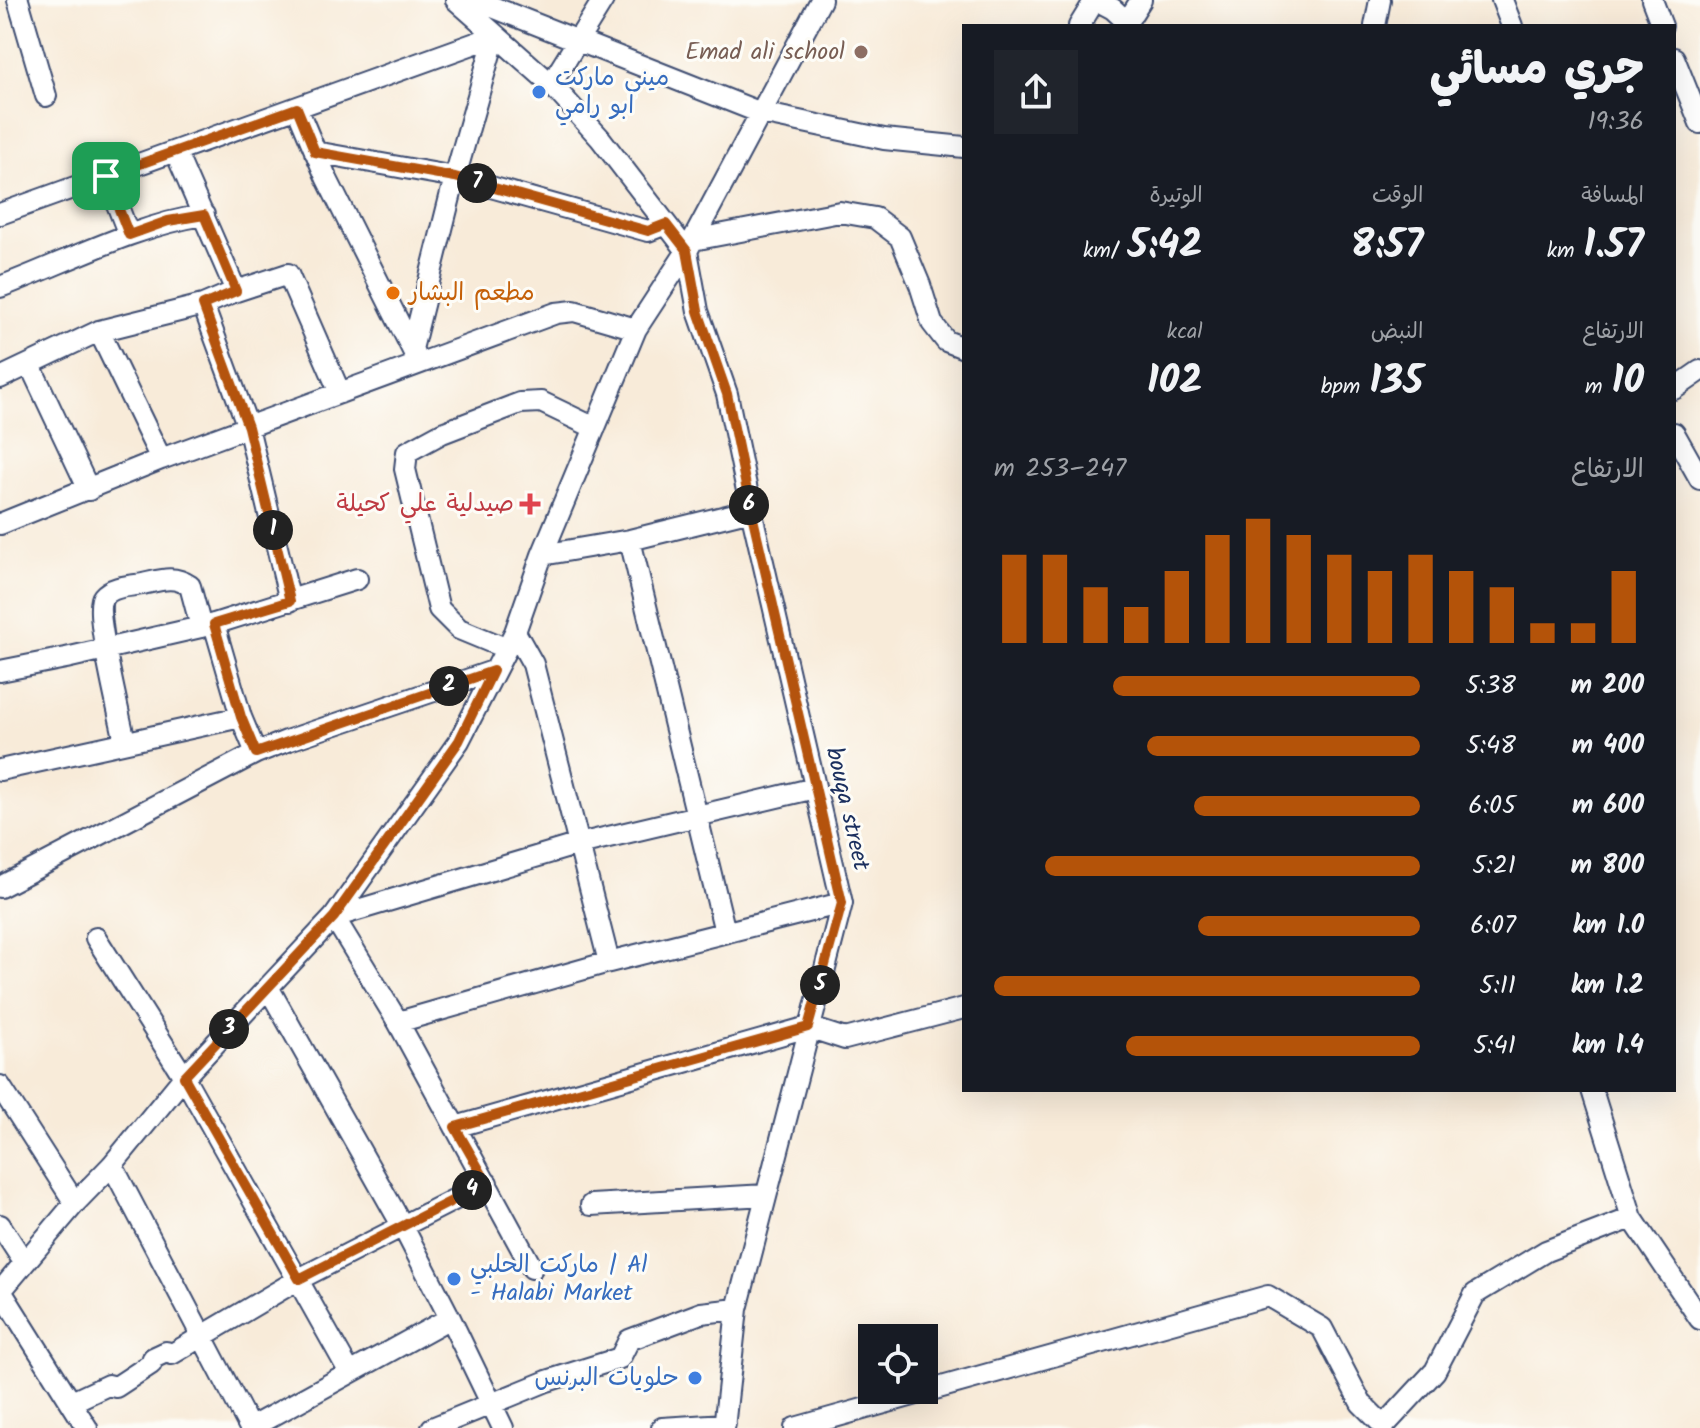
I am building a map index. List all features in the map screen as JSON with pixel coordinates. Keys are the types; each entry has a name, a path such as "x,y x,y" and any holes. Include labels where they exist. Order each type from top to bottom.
{"street":[{"path":"18,0 46,96"},
{"path":"456,0 551,84 600,138 666,224 690,246"},
{"path":"475,0 761,113 884,139 962,147"},
{"path":"551,84 603,0"},
{"path":"87,1428 1,1292 184,1077 334,917 459,741 510,640 636,329 690,246 821,0"},
{"path":"1080,24 1095,0 1113,9 1127,22 1141,0"},
{"path":"1375,24 1380,0"},
{"path":"1502,0 1511,24"},
{"path":"1652,0 1661,24"},
{"path":"0,214 495,36"},
{"path":"416,356 455,177 495,36"},
{"path":"1676,63 1700,123"},
{"path":"297,108 315,152 416,356"},
{"path":"175,151 236,291"},
{"path":"315,152 455,177 648,231 666,224"},
{"path":"106,176 129,235"},
{"path":"690,246 840,212 875,218 900,237 932,323 946,341 962,347"},
{"path":"0,287 168,221 204,215"},
{"name":"bouqa street","path":"690,246 698,311 727,394 842,903 737,1309 724,1426"},
{"path":"0,378 99,331 203,305 288,274 340,393"},
{"path":"203,305 248,427 290,601"},
{"path":"0,524 161,459 340,393 416,356 556,313 574,311 636,329"},
{"path":"99,331 161,459"},
{"path":"30,365 89,490"},
{"path":"1676,388 1700,371"},
{"path":"595,428 541,402 520,403 442,433 407,452 405,469 439,609 459,629 510,640 533,664 609,962"},
{"path":"1676,437 1700,479"},
{"path":"542,555 630,540 751,510"},
{"path":"630,540 725,932"},
{"path":"125,742 100,603 105,595 115,589 175,578 190,586 208,625 256,753"},
{"path":"0,671 208,625 357,579"},
{"path":"0,887 256,753 493,671"},
{"path":"0,770 241,717"},
{"path":"334,917 579,844 815,788"},
{"path":"398,1022 609,962 842,903"},
{"path":"334,917 398,1022 532,1268"},
{"path":"96,938 184,1077 350,1373"},
{"path":"268,987 402,1225 503,1428"},
{"path":"455,1127 808,1027 845,1039 962,1009"},
{"path":"0,1086 75,1203"},
{"path":"1593,1092 1632,1218 1700,1319"},
{"path":"112,1165 250,1428 450,1318"},
{"path":"75,1407 76,1400 108,1385 116,1387 151,1364 153,1358 166,1352 172,1354 299,1279 487,1183"},
{"path":"591,1205 766,1195"},
{"path":"795,1428 1268,1296 1322,1328 1361,1403 1384,1427 1435,1371 1475,1294 1546,1251 1632,1218"},
{"path":"0,1225 24,1262"},
{"path":"432,1428 547,1381 620,1358 629,1340 701,1313 737,1309"},
{"path":"662,1428 724,1426"}],"place":[{"name":"Emad ali school","path":"861,52"},
{"name":"ميني ماركت ابو رامي","path":"539,92"},
{"name":"مطعم البشار","path":"393,293"},
{"name":"صيدلية علي كحيلة","path":"530,504"},
{"name":"ماركت الحلبي | Al - Halabi Market","path":"454,1279"},
{"name":"حلويات البرنس","path":"695,1378"}],"route":[{"path":"297,108 315,152 455,177 648,231 666,224 687,251 698,311 727,394 842,903 808,1027 455,1127 487,1183 299,1279 184,1077 334,917 459,741 493,671 256,753 241,717 214,624 290,601 248,427 203,305 236,291 204,215 168,221 129,235 106,176 297,108"}]}
